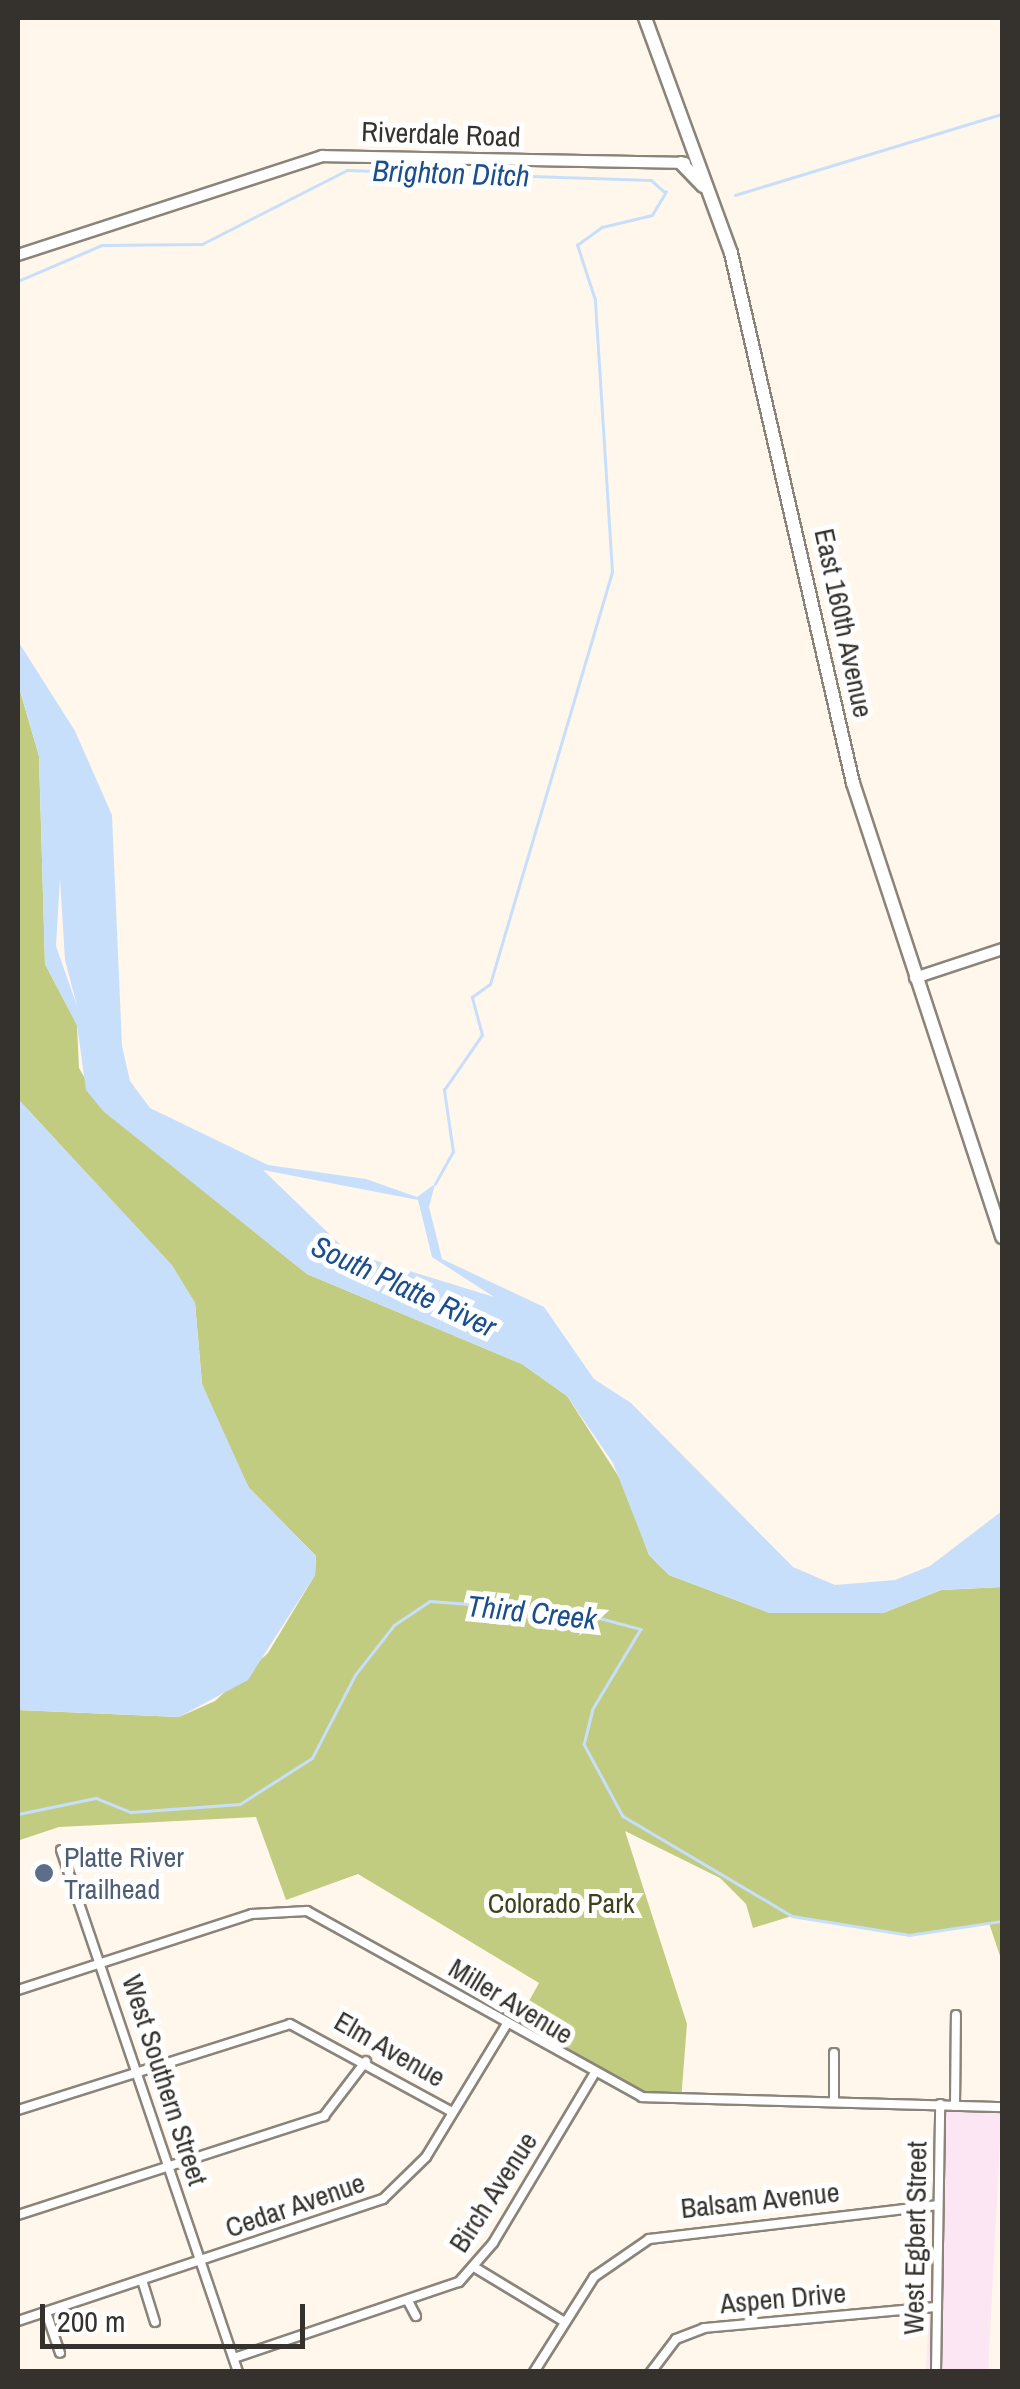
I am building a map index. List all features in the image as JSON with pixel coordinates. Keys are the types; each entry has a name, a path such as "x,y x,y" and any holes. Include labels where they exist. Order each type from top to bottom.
{"main road":[{"name":"East 160th Avenue","path":"645,18 724,228 778,431 853,783 1002,1236"},
{"path":"681,164 700,179 724,228"}],"street":[{"name":"Riverdale Road","path":"18,255 322,156 681,164 700,160"},
{"path":"915,978 1002,950"},
{"name":"West Southern Street","path":"61,1850 89,1915 238,2372"},
{"name":"Miller Avenue","path":"18,1990 252,1914 308,1911 593,2076 663,2100 1002,2107"},
{"path":"955,2106 956,2016"},
{"name":"Elm Avenue","path":"18,2110 283,2024 366,2061 452,2112"},
{"name":"Cedar Avenue","path":"18,2321 383,2199 418,2168 506,2024"},
{"path":"834,2053 834,2102"},
{"path":"18,2215 324,2116 366,2061"},
{"name":"Birch Avenue","path":"234,2358 408,2301 474,2266 593,2076"},
{"name":"West Egbert Street","path":"936,2372 940,2104"},
{"name":"Balsam Avenue","path":"534,2372 563,2321 606,2266 669,2231 937,2205"},
{"path":"474,2266 563,2321"},
{"path":"142,2280 155,2322"},
{"path":"408,2301 416,2316"},
{"name":"Aspen Drive","path":"651,2372 676,2339 704,2328 937,2306"},
{"path":"46,2312 60,2354"}],"shaded area":[{"path":"940,2104 1002,2107 988,2372 926,2372"}],"green space":[{"name":"Colorado Park","path":"18,684 39,756 45,964 77,1025 79,1068 104,1111 307,1274 522,1364 567,1396 624,1485 649,1555 669,1575 770,1613 883,1613 941,1590 1002,1587 1002,1962 989,1923 909,1935 792,1916 753,1928 746,1904 720,1878 625,1831 687,2024 681,2101 642,2097 514,2028 539,1983 358,1874 286,1900 256,1817 59,1827 20,1840 18,1856 18,1710 179,1717 215,1701 268,1653 315,1575 316,1556 249,1488 202,1384 195,1303 172,1266 18,1099"}],"water":[{"name":"South Platte River","path":"18,641 75,731 112,815 122,1046 130,1081 150,1108 268,1165 366,1179 417,1197 435,1184 429,1207 442,1259 544,1307 594,1379 631,1403 793,1567 835,1585 895,1580 930,1566 1002,1511 1002,1587 941,1590 883,1613 770,1613 669,1575 649,1555 613,1463 567,1396 522,1364 307,1274 103,1111 86,1090 77,1025 45,964 39,756 18,684","holes":["60,878 65,960 77,1006 56,946","263,1170 418,1200 432,1257 494,1297 348,1252"]},
{"path":"18,1099 172,1265 195,1303 202,1384 249,1488 316,1556 315,1575 248,1680 179,1717 18,1710"}],"waterway":[{"name":"Brighton Ditch","path":"735,195 1002,114"},
{"name":"Brighton Ditch","path":"18,281 102,245 202,244 347,170 651,180 665,192"},
{"path":"435,1184 453,1152 444,1090 482,1035 472,997 490,984 612,572 595,300 577,245 602,227 652,215 666,192"},
{"name":"Third Creek","path":"18,1814 96,1798 131,1812 240,1804 312,1758 355,1675 394,1625 430,1601 577,1612 641,1629 593,1709 584,1744 623,1816 792,1916 909,1935 1002,1921"}],"place":[{"name":"Platte River Trailhead","path":"44,1873"}]}
